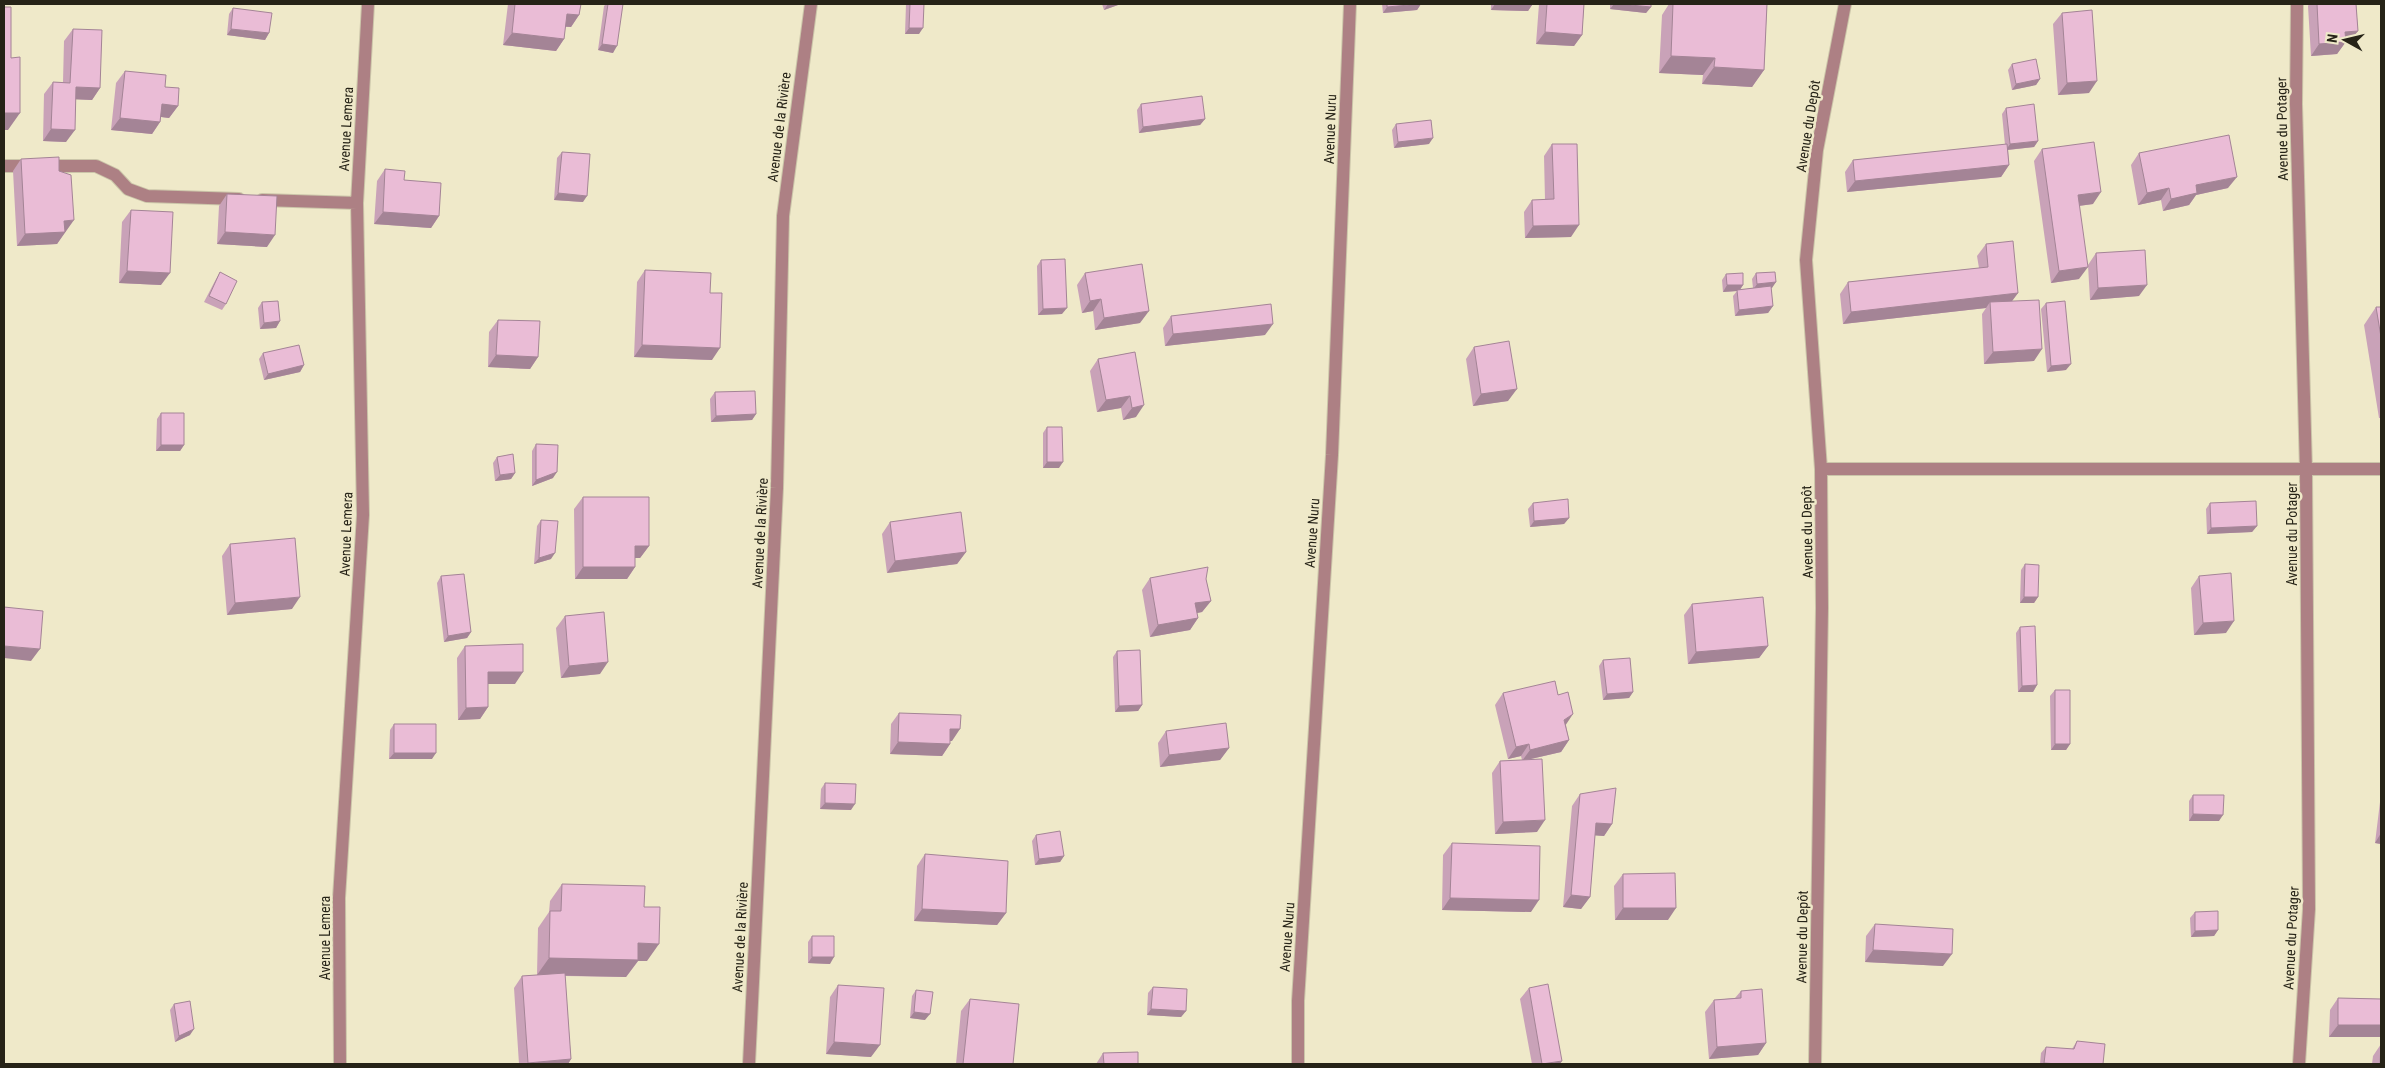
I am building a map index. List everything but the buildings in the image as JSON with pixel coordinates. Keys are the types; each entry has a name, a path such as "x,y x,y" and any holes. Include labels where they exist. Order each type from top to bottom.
{"street":[{"name":"Avenue Lemera","path":"340,1064 339,898 363,515 357,202 368,4"},
{"name":"Avenue de la Rivière","path":"749,1064 777,488 783,216 811,4"},
{"name":"Avenue Nuru","path":"1298,1064 1298,1000 1332,456 1350,4"},
{"name":"Avenue du Depôt","path":"1815,1064 1822,608 1821,469 1806,260 1818,150 1845,4"},
{"name":"Avenue du Potager","path":"2297,4 2296,104 2306,470 2309,909 2299,1064"},
{"path":"4,166 96,166 115,175 128,189 147,196 357,202"},
{"path":"1821,469 2381,469"}]}
